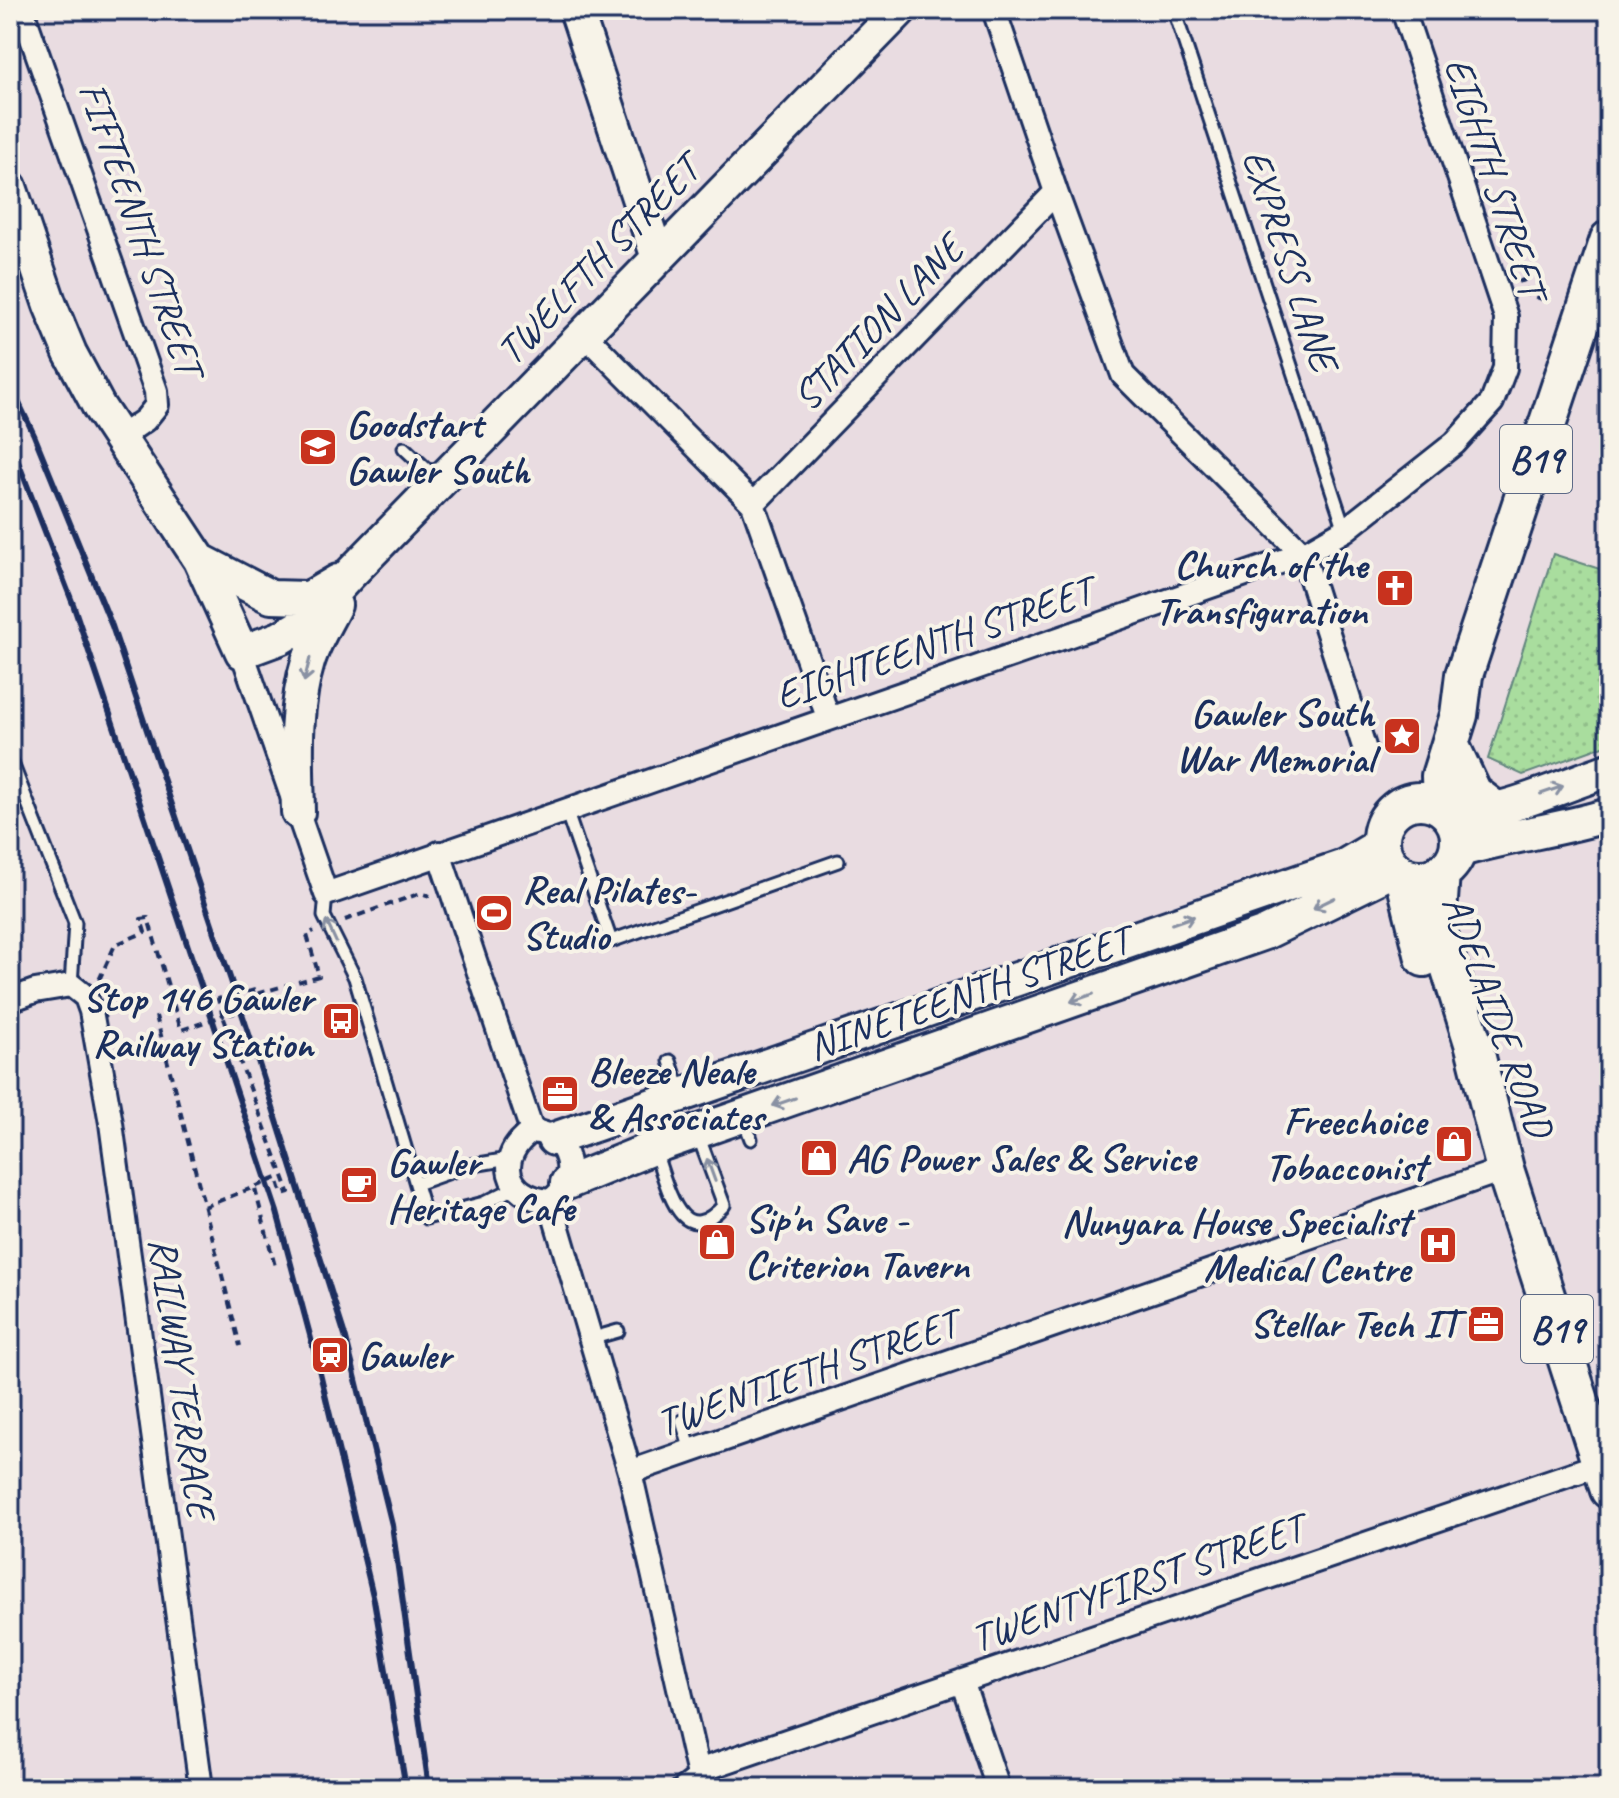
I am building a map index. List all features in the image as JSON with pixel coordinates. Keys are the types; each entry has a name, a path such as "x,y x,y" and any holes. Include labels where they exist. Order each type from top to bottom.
{"main road":[{"path":"576,10 658,258"},
{"name":"TWELFTH STREET","path":"242,652 280,638 305,623 900,10"},
{"path":"10,187 50,305 70,353 119,438 200,560 242,652"},
{"name":"B19","path":"1433,808 1459,715 1464,675 1609,241"},
{"path":"200,560 271,597 309,598 351,573"},
{"path":"298,812 296,731 308,660 351,573"},
{"name":"B19","path":"1449,862 1459,838 1433,808 1439,716 1464,675"},
{"path":"1450,744 1473,793 1494,809"},
{"path":"1433,808 1464,816 1609,770"},
{"name":"B19","path":"1393,863 1382,830 1387,818 1397,808 1433,808"},
{"path":"1393,863 1423,879 1449,862 1498,839 1609,815"},
{"name":"ADELAIDE ROAD","path":"1449,862 1437,928 1474,1046 1505,1169"},
{"name":"ADELAIDE ROAD","path":"1393,863 1452,1039 1505,1169"},
{"name":"NINETEENTH STREET","path":"558,1192 657,1129 682,1095 828,1066 1144,955 1344,866 1393,863"},
{"name":"NINETEENTH STREET","path":"543,1135 747,1128 828,1066"},
{"name":"B19","path":"1505,1169 1605,1477"}],"street":[{"name":"FIFTEENTH STREET","path":"22,10 156,391 157,405 151,413 119,438"},
{"path":"994,10 1123,375 1303,554 1365,750"},
{"name":"EIGHTH STREET","path":"1403,10 1506,317 1505,368"},
{"name":"STATION LANE","path":"753,504 1056,192"},
{"path":"584,334 753,504 828,717"},
{"name":"EIGHTEENTH STREET","path":"326,894 1303,554 1345,530 1455,443 1492,402 1505,368"},
{"path":"242,652 326,894"},
{"path":"439,853 543,1135 568,1157 570,1170 558,1192 590,1339 630,1472 698,1780"},
{"path":"10,1000 35,991 78,991"},
{"name":"RAILWAY TERRACE","path":"78,991 91,1011 111,1123 201,1788"},
{"path":"543,1135 518,1141 509,1159 510,1176 516,1187 529,1198 558,1192"},
{"name":"TWENTIETH STREET","path":"630,1472 1505,1169"},
{"name":"TWENTYFIRST STREET","path":"698,1780 962,1681 1605,1477"},
{"path":"962,1681 998,1788"}],"lane":[{"name":"EXPRESS LANE","path":"1174,10 1345,530"},
{"path":"404,448 440,482"},
{"path":"10,758 75,923 78,991"},
{"path":"565,809 611,941 838,861"},
{"path":"326,894 324,916 350,965 426,1218 484,1203 516,1187"},
{"path":"670,1061 682,1095"},
{"path":"657,1129 677,1209 686,1221 695,1223 714,1217 724,1205 697,1132"},
{"path":"416,1184 467,1166 509,1159"},
{"path":"590,1339 618,1331"},
{"path":"682,1421 691,1451"},
{"path":"676,1788 698,1780"}],"path":[{"path":"342,921 421,893 431,897"},
{"path":"78,991 95,989 115,945 145,932 141,919 148,918 181,1030 223,1016"},
{"path":"276,1270 254,1185 277,1178 282,1194 289,1192 218,999 226,996 231,1014 253,1007 248,992 255,990 256,994 319,976 307,935 315,931"},
{"path":"156,1016 240,1346"},
{"path":"204,1207 255,1189"}],"green space":[{"path":"1553,554 1609,572 1609,744 1523,775 1488,759"}],"railway":[{"path":"10,384 112,626 259,1064 346,1339 392,1525 429,1788"},
{"path":"10,441 73,604 277,1212 318,1365 374,1600 406,1788"}],"place":[{"name":"Goodstart Gawler South","path":"318,447"},
{"name":"Church of the Transfiguration","path":"1395,588"},
{"name":"Gawler South War Memorial","path":"1402,736"},
{"name":"Real Pilates- Studio","path":"494,913"},
{"name":"Stop 146 Gawler Railway Station","path":"341,1021"},
{"name":"Bleeze Neale & Associates","path":"560,1094"},
{"name":"Freechoice Tobacconist","path":"1454,1144"},
{"name":"AG Power Sales & Service","path":"819,1158"},
{"name":"Gawler Heritage Cafe","path":"359,1185"},
{"name":"Sip'n Save - Criterion Tavern","path":"717,1242"},
{"name":"Nunyara House Specialist Medical Centre","path":"1438,1245"},
{"name":"Stellar Tech IT","path":"1486,1324"},
{"name":"Gawler","path":"330,1355"}]}
